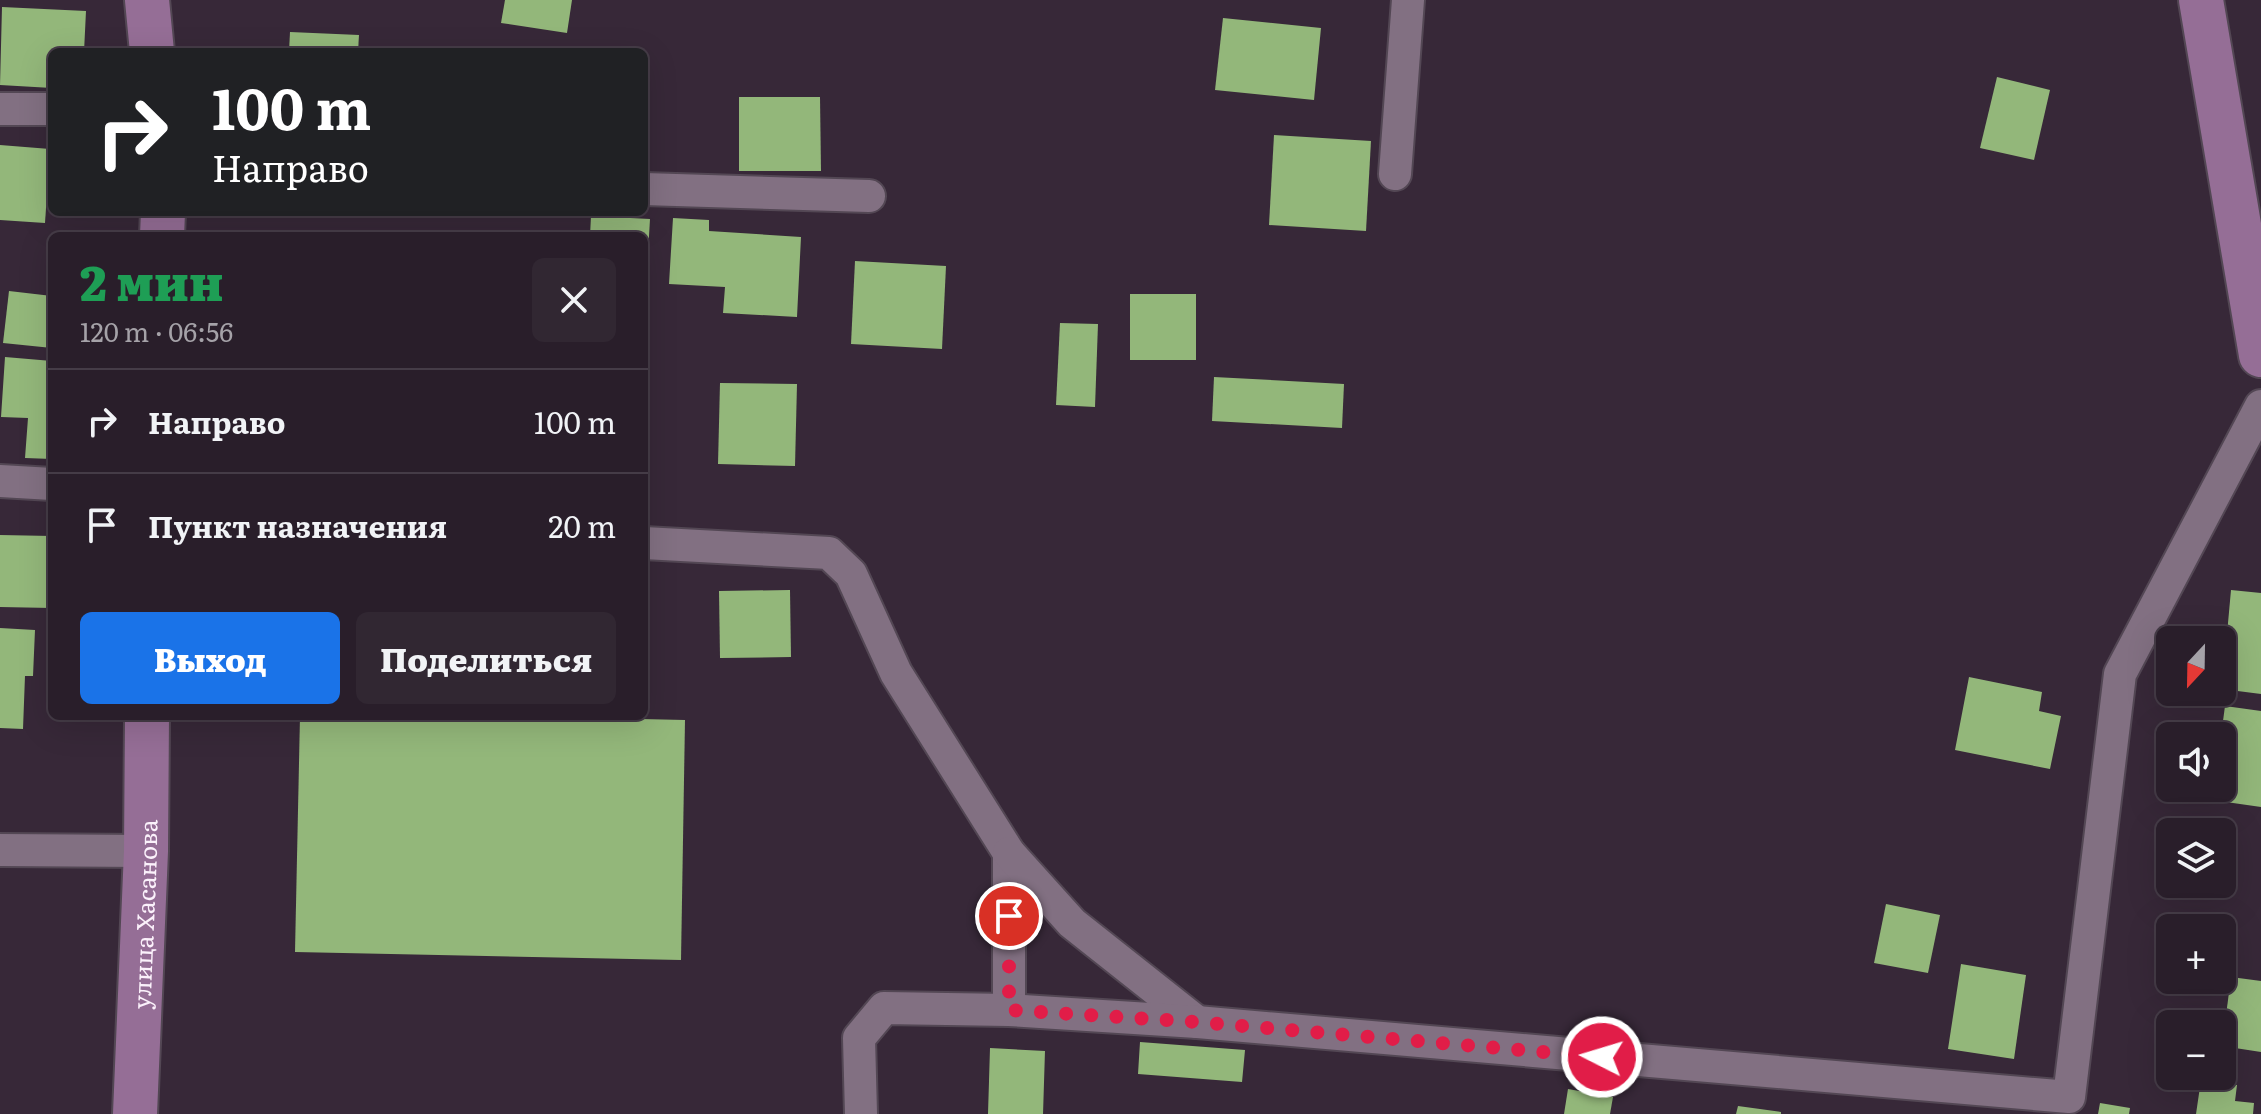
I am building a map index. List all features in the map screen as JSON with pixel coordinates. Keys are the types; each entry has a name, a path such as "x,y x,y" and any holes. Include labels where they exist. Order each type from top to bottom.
{"street":[{"path":"147,0 152,48"},
{"path":"1395,174 1408,0"},
{"path":"2201,0 2261,355"},
{"path":"0,109 48,109"},
{"path":"648,189 869,196"},
{"path":"861,1114 859,1038 884,1008 1009,1010 1197,1022 2069,1097 2120,674 2261,406"},
{"path":"0,481 48,484"},
{"path":"648,543 829,553 851,574 896,673 1009,853 1072,923 1197,1022"},
{"name":"улица Хасанова","path":"135,1114 146,851 147,720"},
{"path":"0,850 146,851"},
{"path":"1009,853 1009,1010"}],"building":[{"path":"505,0 572,0 567,33 501,23"},
{"path":"2,7 86,11 84,48 48,48 48,88 0,85"},
{"path":"1223,18 1321,28 1314,100 1215,90"},
{"path":"290,32 359,35 358,48 289,48"},
{"path":"648,70 649,70 648,141"},
{"path":"1997,77 2050,90 2034,160 1980,148"},
{"path":"739,97 820,97 821,171 739,171"},
{"path":"1274,135 1371,141 1366,231 1269,225"},
{"path":"0,145 48,149 45,223 0,220"},
{"path":"591,216 650,219 648,254 648,232 590,232"},
{"path":"673,218 709,220 709,231 801,237 797,317 723,313 725,287 669,284"},
{"path":"855,261 946,266 942,349 851,344"},
{"path":"9,291 48,296 48,348 3,343"},
{"path":"1130,294 1196,294 1196,360 1130,360"},
{"path":"1060,323 1098,324 1095,407 1056,405"},
{"path":"5,357 48,361 48,459 25,458 28,418 1,417"},
{"path":"1214,377 1344,384 1342,428 1212,421"},
{"path":"720,383 797,384 795,466 718,464"},
{"path":"0,535 48,536 48,608 0,607"},
{"path":"790,590 791,657 720,658 719,591"},
{"path":"2231,590 2261,593 2261,694 2236,691 2236,626 2228,626"},
{"path":"0,628 35,630 33,676 25,676 23,729 0,728"},
{"path":"1969,677 2042,692 2039,711 2061,716 2050,769 1955,750"},
{"path":"2225,706 2261,711 2261,807 2226,802 2236,802 2236,722 2223,722"},
{"path":"300,720 685,720 681,960 295,952"},
{"path":"1886,904 1940,915 1928,973 1874,963"},
{"path":"1961,964 2026,975 2014,1059 1948,1049"},
{"path":"2236,978 2261,981 2261,1052 2236,1048 2236,1010 2227,1010 2229,994 2236,994"},
{"path":"1140,1042 1245,1050 1242,1082 1138,1074"},
{"path":"990,1048 1045,1051 1043,1114 988,1114"},
{"path":"2237,1085 2235,1101 2254,1103 2253,1114 2196,1114 2200,1090 2236,1090"},
{"path":"1568,1089 1613,1097 1610,1114 1564,1114"},
{"path":"2100,1103 2130,1108 2129,1114 2098,1114"},
{"path":"1738,1106 1781,1112 1781,1114 1736,1114"}],"route":[{"path":"1009,916 1009,1010 1197,1022 1602,1057"}]}
